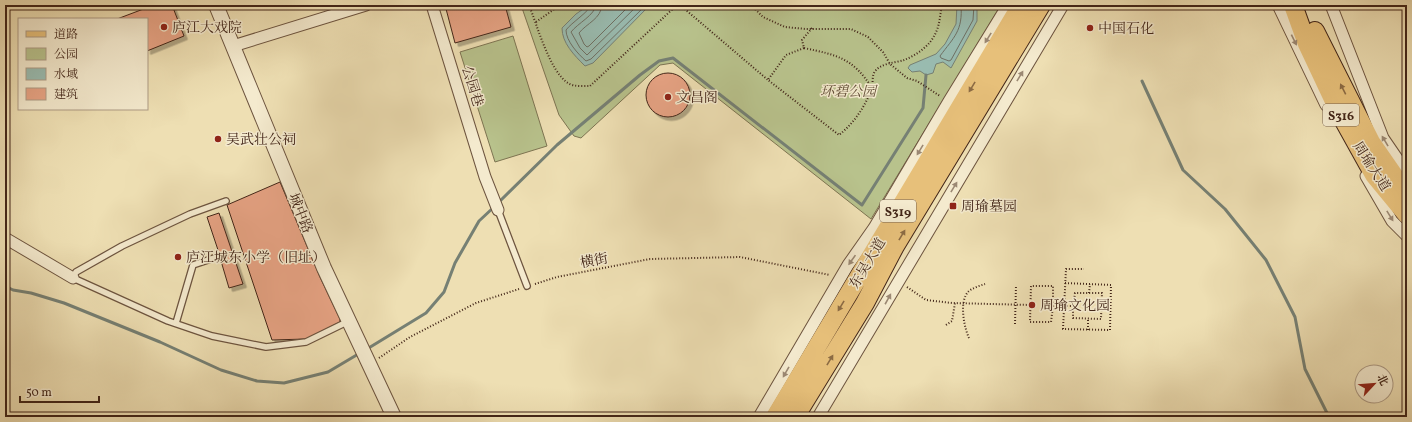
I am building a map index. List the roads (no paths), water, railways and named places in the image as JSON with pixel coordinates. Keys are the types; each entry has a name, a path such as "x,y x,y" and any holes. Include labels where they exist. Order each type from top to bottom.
{"main road":[{"name":"东吴大道","path":"775,417 1021,5"},
{"name":"东吴大道","path":"795,417 865,303 895,246 1041,5"},
{"name":"周瑜大道","path":"1293,5 1307,44 1342,118 1374,175 1407,215"},
{"name":"周瑜大道","path":"1306,5 1316,35 1371,142 1407,194"}],"street":[{"name":"城中路","path":"216,5 321,261 394,417"},
{"path":"233,46 366,5"},
{"name":"公园巷","path":"432,5 485,177 498,210"},
{"path":"759,417 848,266 874,228 1008,5"},
{"path":"818,417 1063,5"},
{"path":"1278,5 1332,116 1392,221 1407,236"},
{"path":"1331,5 1383,138 1407,173"},
{"path":"5,238 73,278"}],"lane":[{"path":"226,201 190,214 122,246 76,272 73,278 176,324 212,336 266,347 306,342 349,321"},
{"path":"498,210 527,286"},
{"path":"176,324 193,265 214,258"}],"water":[{"path":"589,5 647,5 647,8 593,63 585,66 566,44 562,28 576,14"},
{"path":"957,5 977,5 977,21 951,68 943,62 936,64 933,73 926,75 920,71 912,72 908,68 910,65 936,54 945,44 956,24"}],"waterway":[{"path":"498,203 557,145 640,75 659,61 673,58 862,205 923,108 926,75"},
{"path":"1142,81 1183,170 1225,209 1266,260 1295,317 1305,369 1329,417"},
{"path":"367,349 426,313 444,292 455,263 479,221 494,207"},
{"path":"5,286 13,290 31,293 64,303 160,342 221,370 257,381 284,383 328,372 360,353"}],"place":[{"name":"庐江大戏院","path":"164,27"},
{"name":"中国石化","path":"1090,28"},
{"name":"文昌阁","path":"668,97"},
{"name":"吴武壮公祠","path":"218,139"},
{"name":"周瑜墓园","path":"953,206"},
{"name":"庐江城东小学（旧址）","path":"178,257"},
{"name":"周瑜文化园","path":"1032,305"}],"park label":[{"name":"环碧公园","path":"848,91"}]}
